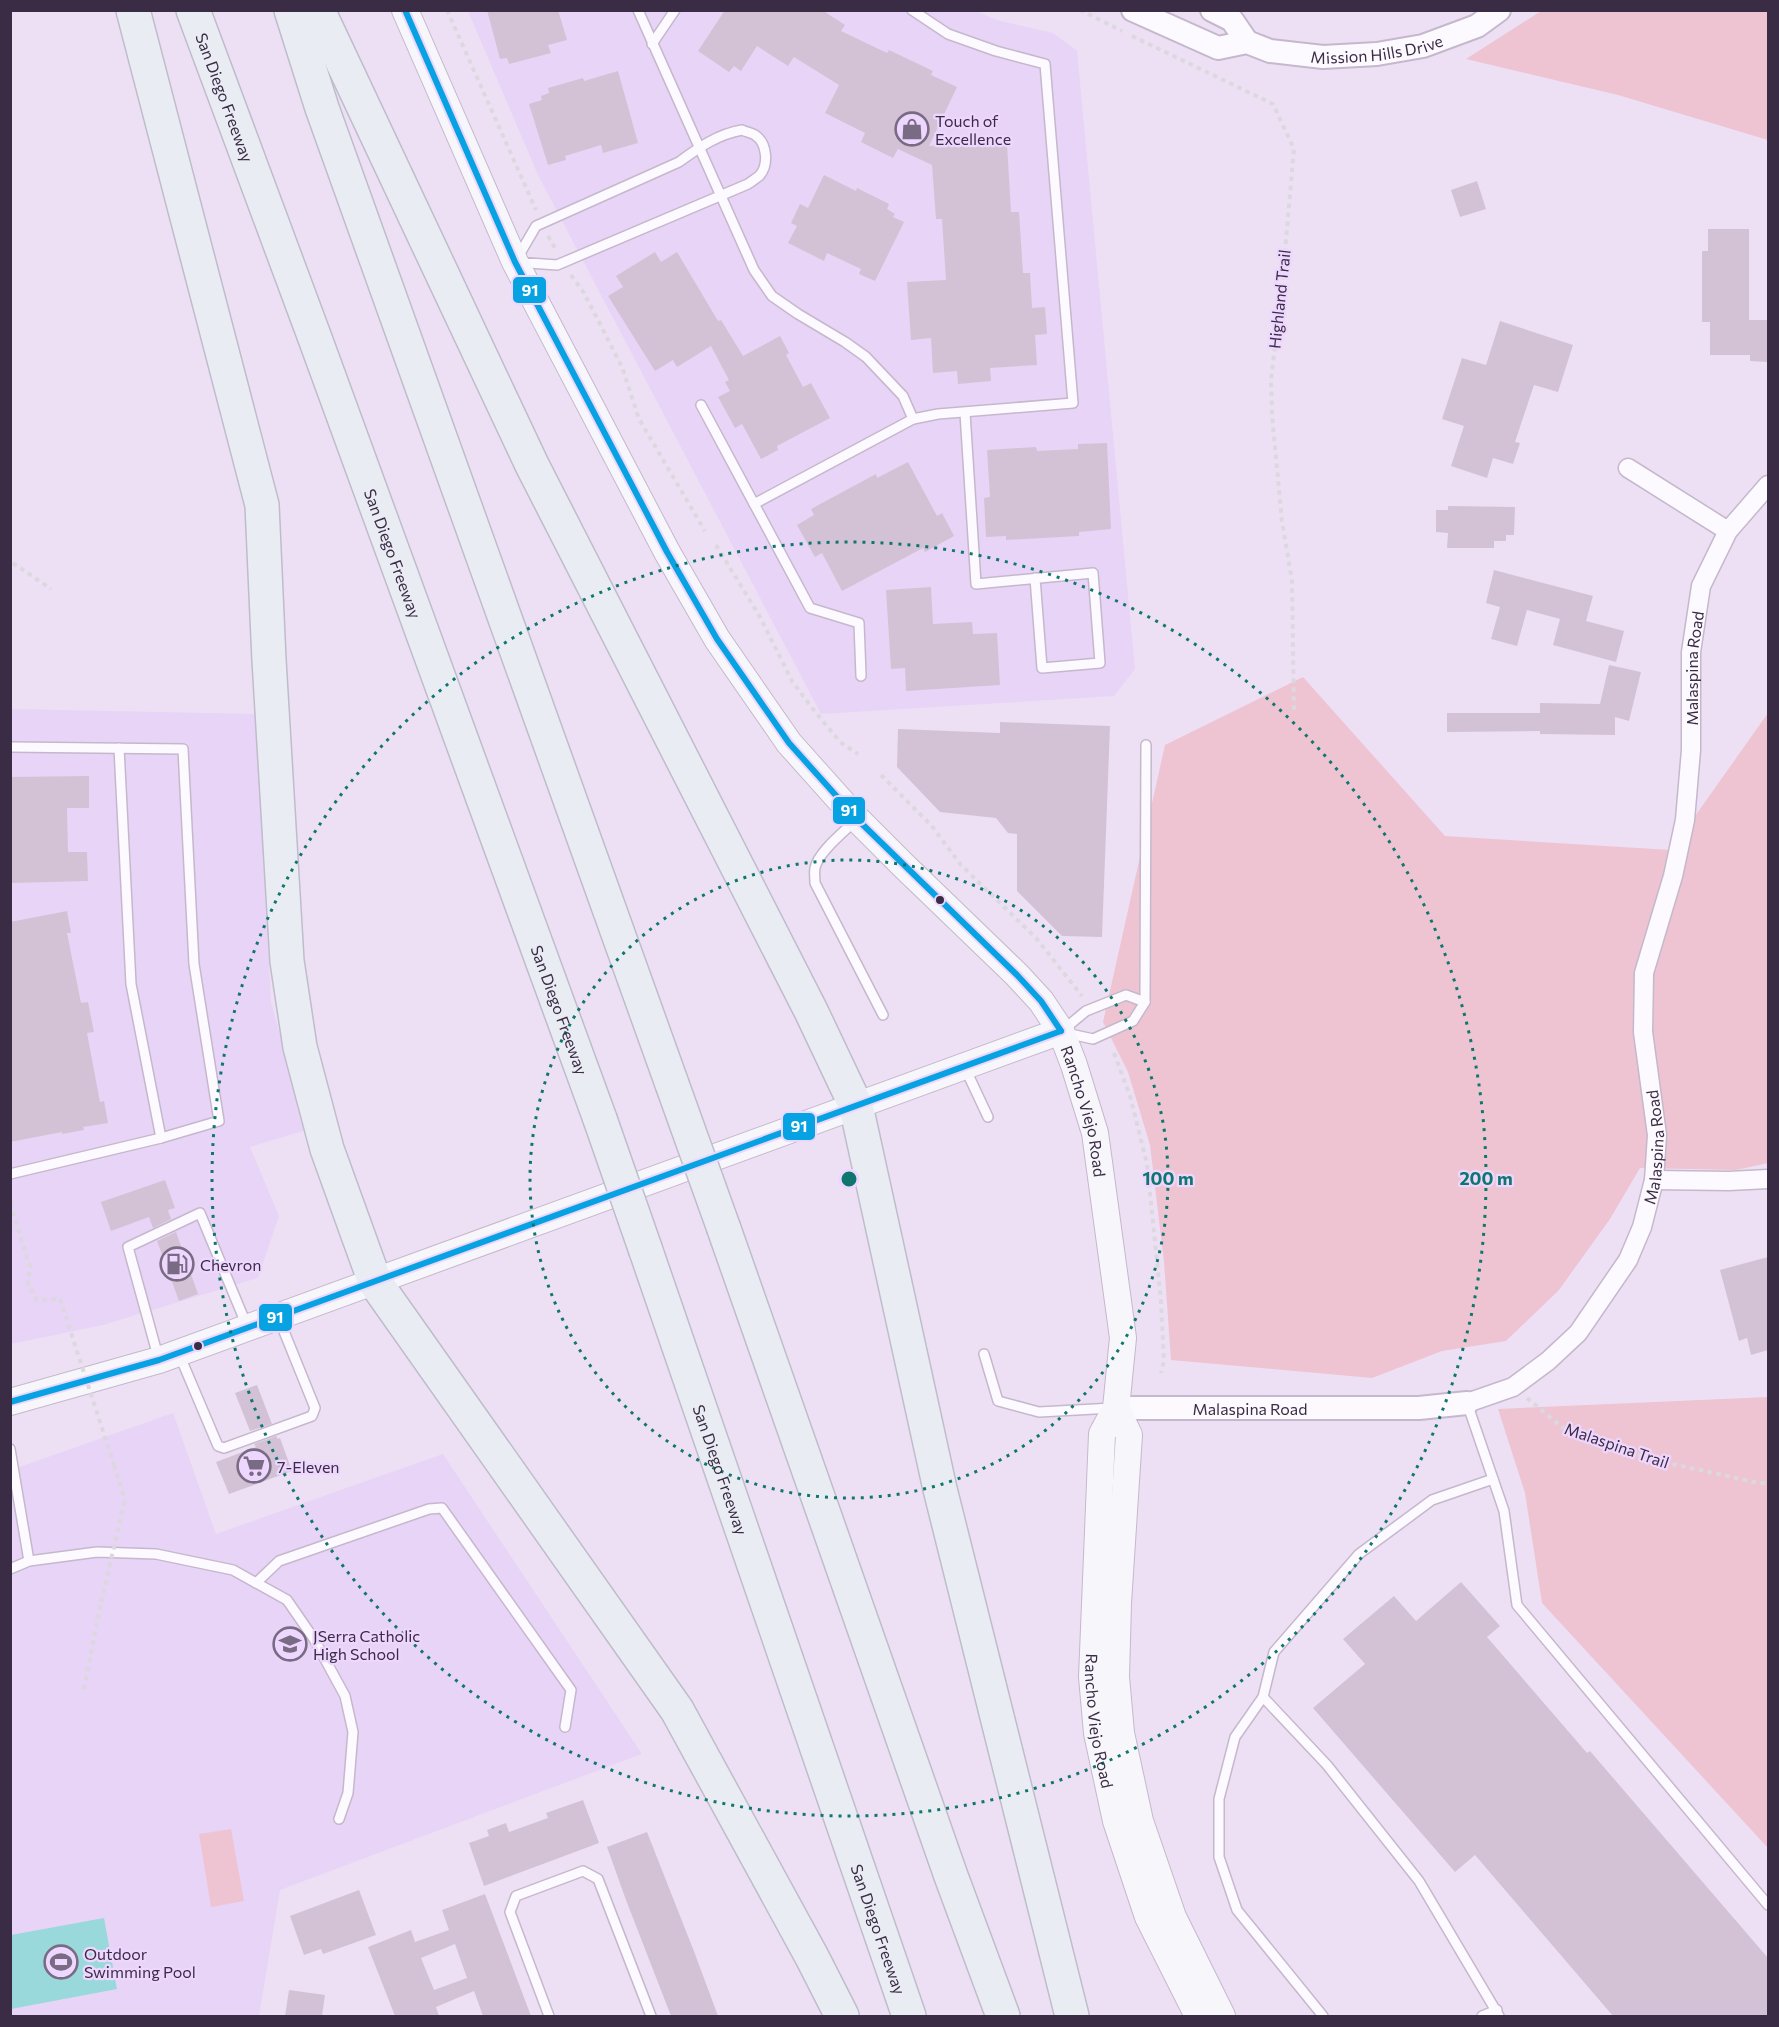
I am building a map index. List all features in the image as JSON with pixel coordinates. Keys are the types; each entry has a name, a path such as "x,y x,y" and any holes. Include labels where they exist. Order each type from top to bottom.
{"highway":[{"path":"133,10 262,506 269,672 287,961 298,1036 327,1149 375,1282 677,1710 842,2016"},
{"name":"San Diego Freeway","path":"193,10 600,1119 909,2016"},
{"path":"291,10 322,108 724,1229 951,1876 1003,2016"},
{"path":"318,10 532,465 812,1011 856,1106 940,1489 1072,2016"}],"main road":[{"name":"Rancho Viejo Road","path":"405,10 515,262 667,552 717,639 789,743 857,819 1026,984 1041,1001 1061,1031 1095,1133 1124,1338 1116,1408 1102,1434 1092,1666 1097,1733 1116,1821 1148,1917 1198,2016"},
{"path":"10,1402 169,1357 1061,1031"},
{"name":"Rancho Viejo Road","path":"1116,1408 1129,1435 1118,1603 1116,1677 1121,1733 1140,1821 1173,1917 1222,2016"}],"street":[{"path":"1133,10 1218,48 1247,42 1232,20 1212,10"},
{"name":"Mission Hills Drive","path":"1247,42 1270,51 1323,57 1377,54 1423,46 1477,26 1499,10"},
{"path":"1628,468 1728,531"},
{"name":"Malaspina Road","path":"1116,1408 1419,1408 1467,1403 1513,1387 1548,1361 1578,1333 1605,1296 1628,1260 1642,1227 1654,1180 1657,1135 1643,1032 1644,973 1673,876 1685,820 1691,750 1691,652 1701,586 1728,531 1768,485"},
{"path":"1654,1180 1768,1179"}],"lane":[{"path":"638,10 754,270 772,296 866,357 903,396 913,418"},
{"path":"652,44 675,10"},
{"path":"754,504 913,418 1073,403 1045,64 996,51 948,34 912,10"},
{"path":"742,130 756,135 763,145 766,154 765,165 760,174 748,184 557,265 515,262 536,226 679,162 699,147 729,132 742,130"},
{"path":"701,405 810,608 859,623 861,676"},
{"path":"965,412 976,584 1035,578 1093,573 1100,663 1042,668 1035,578"},
{"path":"1061,1031 1093,1039 1133,1021 1145,1002 1146,745"},
{"path":"10,747 183,749 194,964 219,1121 161,1138 10,1174"},
{"path":"119,748 131,984 161,1138"},
{"path":"857,819 827,848 817,862 815,883 883,1015"},
{"path":"1061,1031 1086,1011 1126,995 1145,1002"},
{"path":"964,1066 988,1117"},
{"path":"248,1328 200,1213 128,1246 169,1357 218,1446 224,1448 312,1416 314,1412 315,1408 278,1317"},
{"path":"984,1354 998,1401 1039,1412 1116,1408"},
{"path":"1467,1403 1504,1511 1517,1605 1768,1905"},
{"path":"10,1449 29,1562"},
{"path":"1323,2016 1237,1910 1219,1857 1219,1798 1235,1737 1263,1697 1274,1652 1359,1554 1432,1500 1493,1479"},
{"path":"256,1583 279,1562 429,1509 442,1508 571,1690 565,1727"},
{"path":"10,1569 29,1562 98,1552 156,1554 233,1570 287,1600 314,1639 345,1696 353,1732 348,1792 339,1819"},
{"path":"1263,1697 1327,1765 1419,1881 1498,2013 1482,2016"},
{"path":"549,2016 510,1912 516,1896 583,1871 598,1880 651,2016"}],"path":[{"name":"Highland Trail","path":"1080,10 1273,104 1294,149 1282,285 1270,380 1282,521 1292,581 1294,712"},
{"path":"716,545 760,617 792,681 840,742 858,754"},
{"path":"13,563 51,588"},
{"path":"881,775 931,825 961,865 1036,938 1082,996"},
{"path":"1114,1053 1137,1118 1148,1164 1161,1301 1164,1361 1161,1373"},
{"path":"10,1203 30,1267 28,1284 37,1300 60,1299 125,1500 101,1602 84,1689"},
{"name":"Malaspina Trail","path":"1513,1387 1562,1428 1654,1460 1768,1483"}],"shaded area":[{"path":"468,11 975,11 997,20 1053,33 1077,51 1135,669 1114,696 821,714 538,175"},
{"path":"1541,11 1768,11 1768,140 1618,95 1466,59"},
{"path":"1303,677 1445,836 1671,850 1768,713 1768,1163 1736,1170 1640,1168 1610,1219 1559,1290 1506,1341 1442,1351 1372,1378 1171,1360 1164,1262 1150,1145 1128,1072 1103,1022 1165,745"},
{"path":"11,709 256,714 271,1002 306,1130 250,1147 279,1216 258,1278 103,1325 11,1344"},
{"path":"1768,1397 1768,1848 1542,1603 1525,1493 1498,1409"},
{"name":"JSerra Catholic High School","path":"173,1413 216,1534 443,1454 642,1754 280,1890 259,2016 11,2016 11,1470"},
{"path":"231,1829 244,1901 211,1907 199,1834"},
{"name":"Outdoor Swimming Pool","path":"104,1918 117,1989 11,2009 11,1935"}],"building":[{"path":"487,10 558,10 567,40 548,45 551,53 509,64 507,58 500,59"},
{"path":"725,10 822,10 845,25 841,31 887,53 889,50 933,71 931,75 957,87 929,146 1007,144 1011,212 1019,212 1023,273 1030,273 1032,308 1045,307 1047,334 1035,335 1037,365 990,368 991,381 958,384 957,371 933,373 931,338 911,340 907,282 946,280 942,219 936,219 932,165 898,149 893,158 861,142 865,133 825,113 839,85 794,57 788,66 757,46 741,71 734,66 729,72 698,51"},
{"path":"618,71 638,143 603,153 601,145 565,156 566,160 548,165 529,104 542,100 541,96 549,93 548,88"},
{"path":"824,175 889,204 887,209 895,214 893,217 904,222 875,281 859,274 861,269 827,253 824,261 788,243 797,226 791,223 800,204 808,208"},
{"path":"1477,181 1486,209 1460,217 1451,190"},
{"path":"1708,229 1749,229 1749,320 1768,320 1768,362 1750,361 1750,355 1710,355 1710,322 1702,322 1702,251 1708,251"},
{"path":"655,252 661,262 677,252 718,321 721,320 743,356 780,336 789,353 786,355 803,387 811,383 830,418 777,446 778,450 761,459 742,424 735,428 718,397 730,391 725,382 729,380 711,346 677,367 673,360 655,371 608,296 623,287 616,276"},
{"path":"1500,321 1573,345 1558,392 1534,385 1515,442 1520,443 1513,464 1493,458 1487,478 1451,466 1464,426 1442,419 1462,358 1486,365"},
{"path":"1107,443 1111,529 1079,532 1079,536 1006,540 1006,536 986,537 984,498 990,497 987,450 1036,447 1037,451 1078,449 1078,444"},
{"path":"908,462 937,516 942,513 954,536 925,552 923,548 842,591 822,553 815,557 797,525 814,515 811,509 876,474 877,478"},
{"path":"1448,506 1515,507 1514,535 1506,535 1506,541 1494,541 1494,548 1447,548 1448,533 1436,532 1436,510 1448,510"},
{"path":"1494,570 1593,596 1586,621 1624,631 1616,662 1553,645 1560,619 1527,610 1517,646 1491,639 1500,607 1486,603"},
{"path":"931,587 933,624 972,622 973,634 997,633 1000,685 906,691 905,668 891,669 886,590"},
{"path":"1609,665 1641,672 1629,721 1615,717 1615,735 1540,734 1540,731 1447,732 1447,713 1540,713 1540,703 1600,704"},
{"path":"1000,722 1110,726 1102,937 1062,936 1017,891 1017,834 1008,833 996,818 940,812 897,767 898,729 1000,733"},
{"path":"89,776 89,808 67,808 68,852 87,852 88,881 10,883 10,777"},
{"path":"67,911 71,933 67,933 81,1003 88,1002 94,1032 87,1033 100,1102 104,1101 108,1123 83,1127 84,1130 10,1142 10,922"},
{"path":"165,1180 175,1208 168,1210 171,1219 153,1228 149,1217 111,1231 101,1202"},
{"name":"Chevron","path":"176,1232 198,1294 179,1301 157,1241"},
{"path":"1768,1257 1768,1350 1751,1355 1747,1338 1739,1341 1720,1270"},
{"path":"257,1385 272,1424 250,1431 235,1393"},
{"name":"7-Eleven","path":"276,1436 280,1438 292,1471 229,1494 216,1462 256,1447 254,1444"},
{"path":"1461,1582 1500,1626 1487,1637 1587,1753 1590,1751 1768,1958 1768,2016 1613,2016 1475,1855 1455,1872 1313,1708 1365,1664 1343,1639 1394,1596 1416,1621"},
{"path":"583,1800 599,1843 484,1886 469,1843 489,1836 487,1830 506,1823 509,1832 548,1818 546,1813"},
{"path":"647,1832 718,2016 671,2016 626,1900 607,1847"},
{"path":"359,1890 376,1935 323,1954 321,1949 304,1955 290,1916"},
{"path":"485,1894 531,2016 483,2016 474,1991 436,2007 439,2016 395,2016 368,1947 411,1930 415,1942 449,1930 442,1910","holes":["455,1944 467,1978 434,1990 421,1958"]},
{"path":"289,1990 325,1995 322,2016 285,2016"}],"transit line":[{"name":"91","path":"405,10 515,262 667,552 717,639 789,743 857,819 1017,975 1041,1001 1061,1031"},
{"name":"91","path":"10,1402 159,1360 1061,1031"}],"place":[{"name":"Touch of Excellence","path":"912,129"},
{"name":"Chevron","path":"177,1264"},
{"name":"7-Eleven","path":"254,1466"},
{"name":"JSerra Catholic High School","path":"290,1644"},
{"name":"Outdoor Swimming Pool","path":"61,1962"}]}
